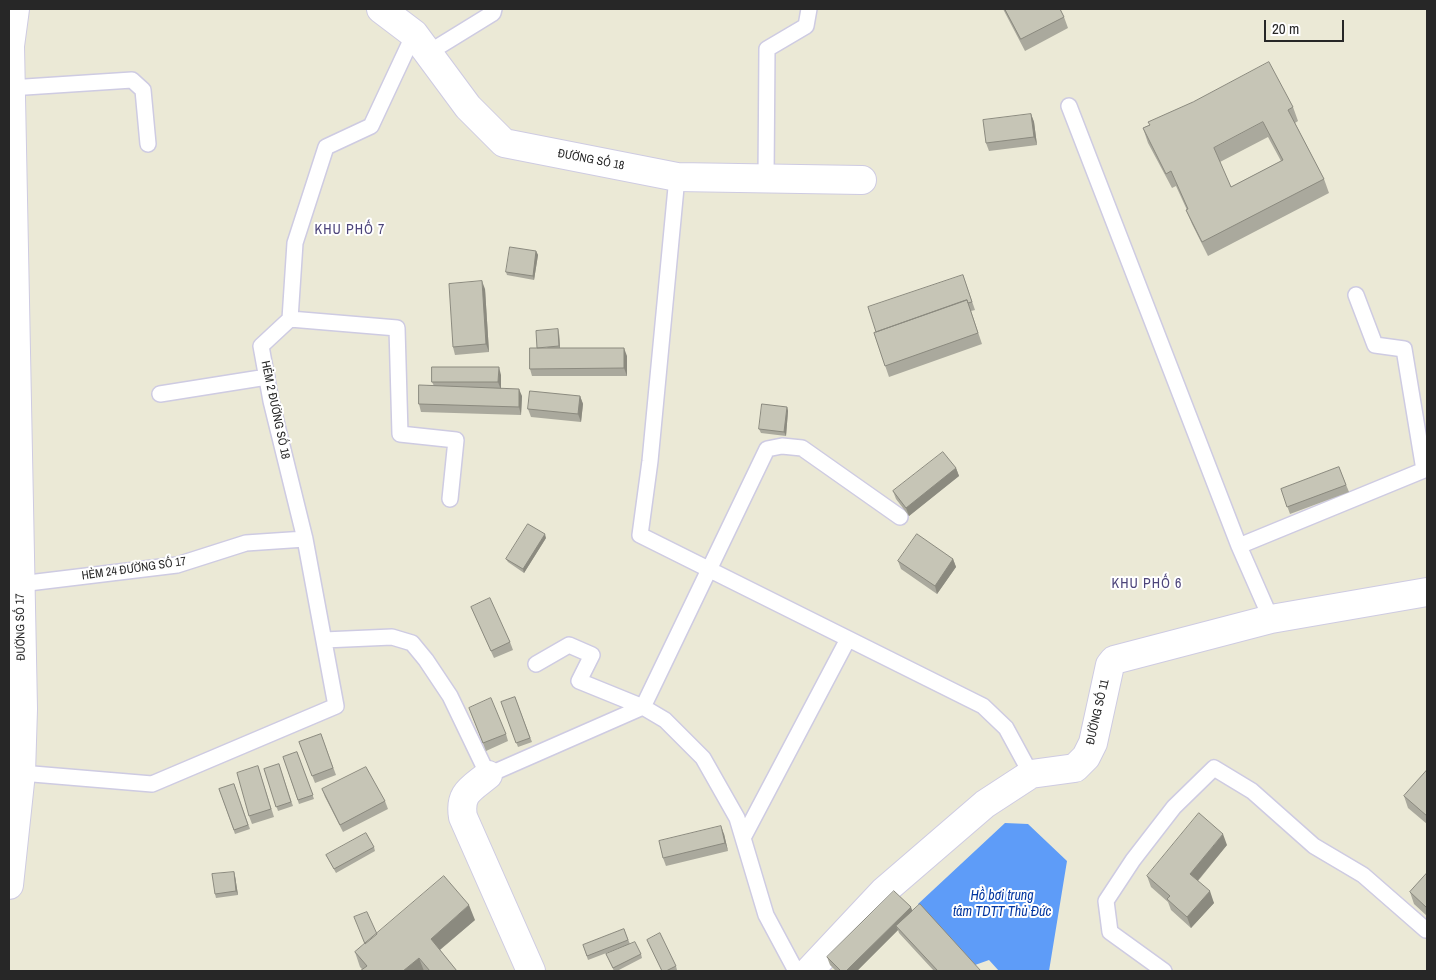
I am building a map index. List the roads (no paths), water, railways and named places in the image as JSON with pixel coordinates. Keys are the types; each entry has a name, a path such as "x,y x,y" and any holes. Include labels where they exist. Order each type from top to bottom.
{"street":[{"name":"ĐƯỜNG SỐ 17","path":"9,885 21,773 20,584 14,516 10,88 10,46 15,9"},
{"name":"ĐƯỜNG SỐ 18","path":"381,9 421,44 468,107 504,143 677,177 862,180"},
{"name":"ĐƯỜNG SỐ 11","path":"809,971 884,891 985,804 1031,774 1075,768 1086,757 1093,743 1110,665 1114,660 1271,619 1427,592"},
{"path":"488,775 465,794 460,803 463,817 531,971"}],"lane":[{"path":"450,499 456,440 400,434 397,328 290,319 295,243 326,147 371,126 421,44 493,13 494,9"},
{"path":"766,178 767,49 806,26 809,9"},
{"path":"10,88 132,80 143,90 148,144"},
{"path":"1069,106 1239,546 1271,619"},
{"path":"677,177 650,462 640,535 983,706 1006,728 1031,774"},
{"path":"1239,546 1424,470 1404,349 1374,345 1356,295"},
{"name":"HẺM 2 ĐƯỜNG SỐ 18","path":"21,773 152,784 336,706 305,539 261,346 290,319"},
{"path":"160,394 267,377"},
{"path":"324,640 392,636 412,643 450,696 488,775 643,707 707,570 767,449 782,446 802,448 900,518"},
{"name":"HẺM 24 ĐƯỜNG SỐ 17","path":"20,584 177,565 246,543 305,539"},
{"path":"743,838 848,639"},
{"path":"536,664 569,646 592,655 579,681 643,707 664,720 703,758 737,818 766,915 796,971"},
{"path":"1164,971 1110,932 1106,901 1133,860 1174,807 1214,768 1252,791 1314,846 1363,875 1426,930"}],"water":[{"name":"Hồ bơi trung tâm TDTT Thủ Đức","path":"1005,823 1028,824 1067,861 1049,971 999,971 989,960 975,965 918,904"}],"district":[{"name":"KHU PHỐ 7","path":"350,230"},
{"name":"KHU PHỐ 6","path":"1147,584"}]}
